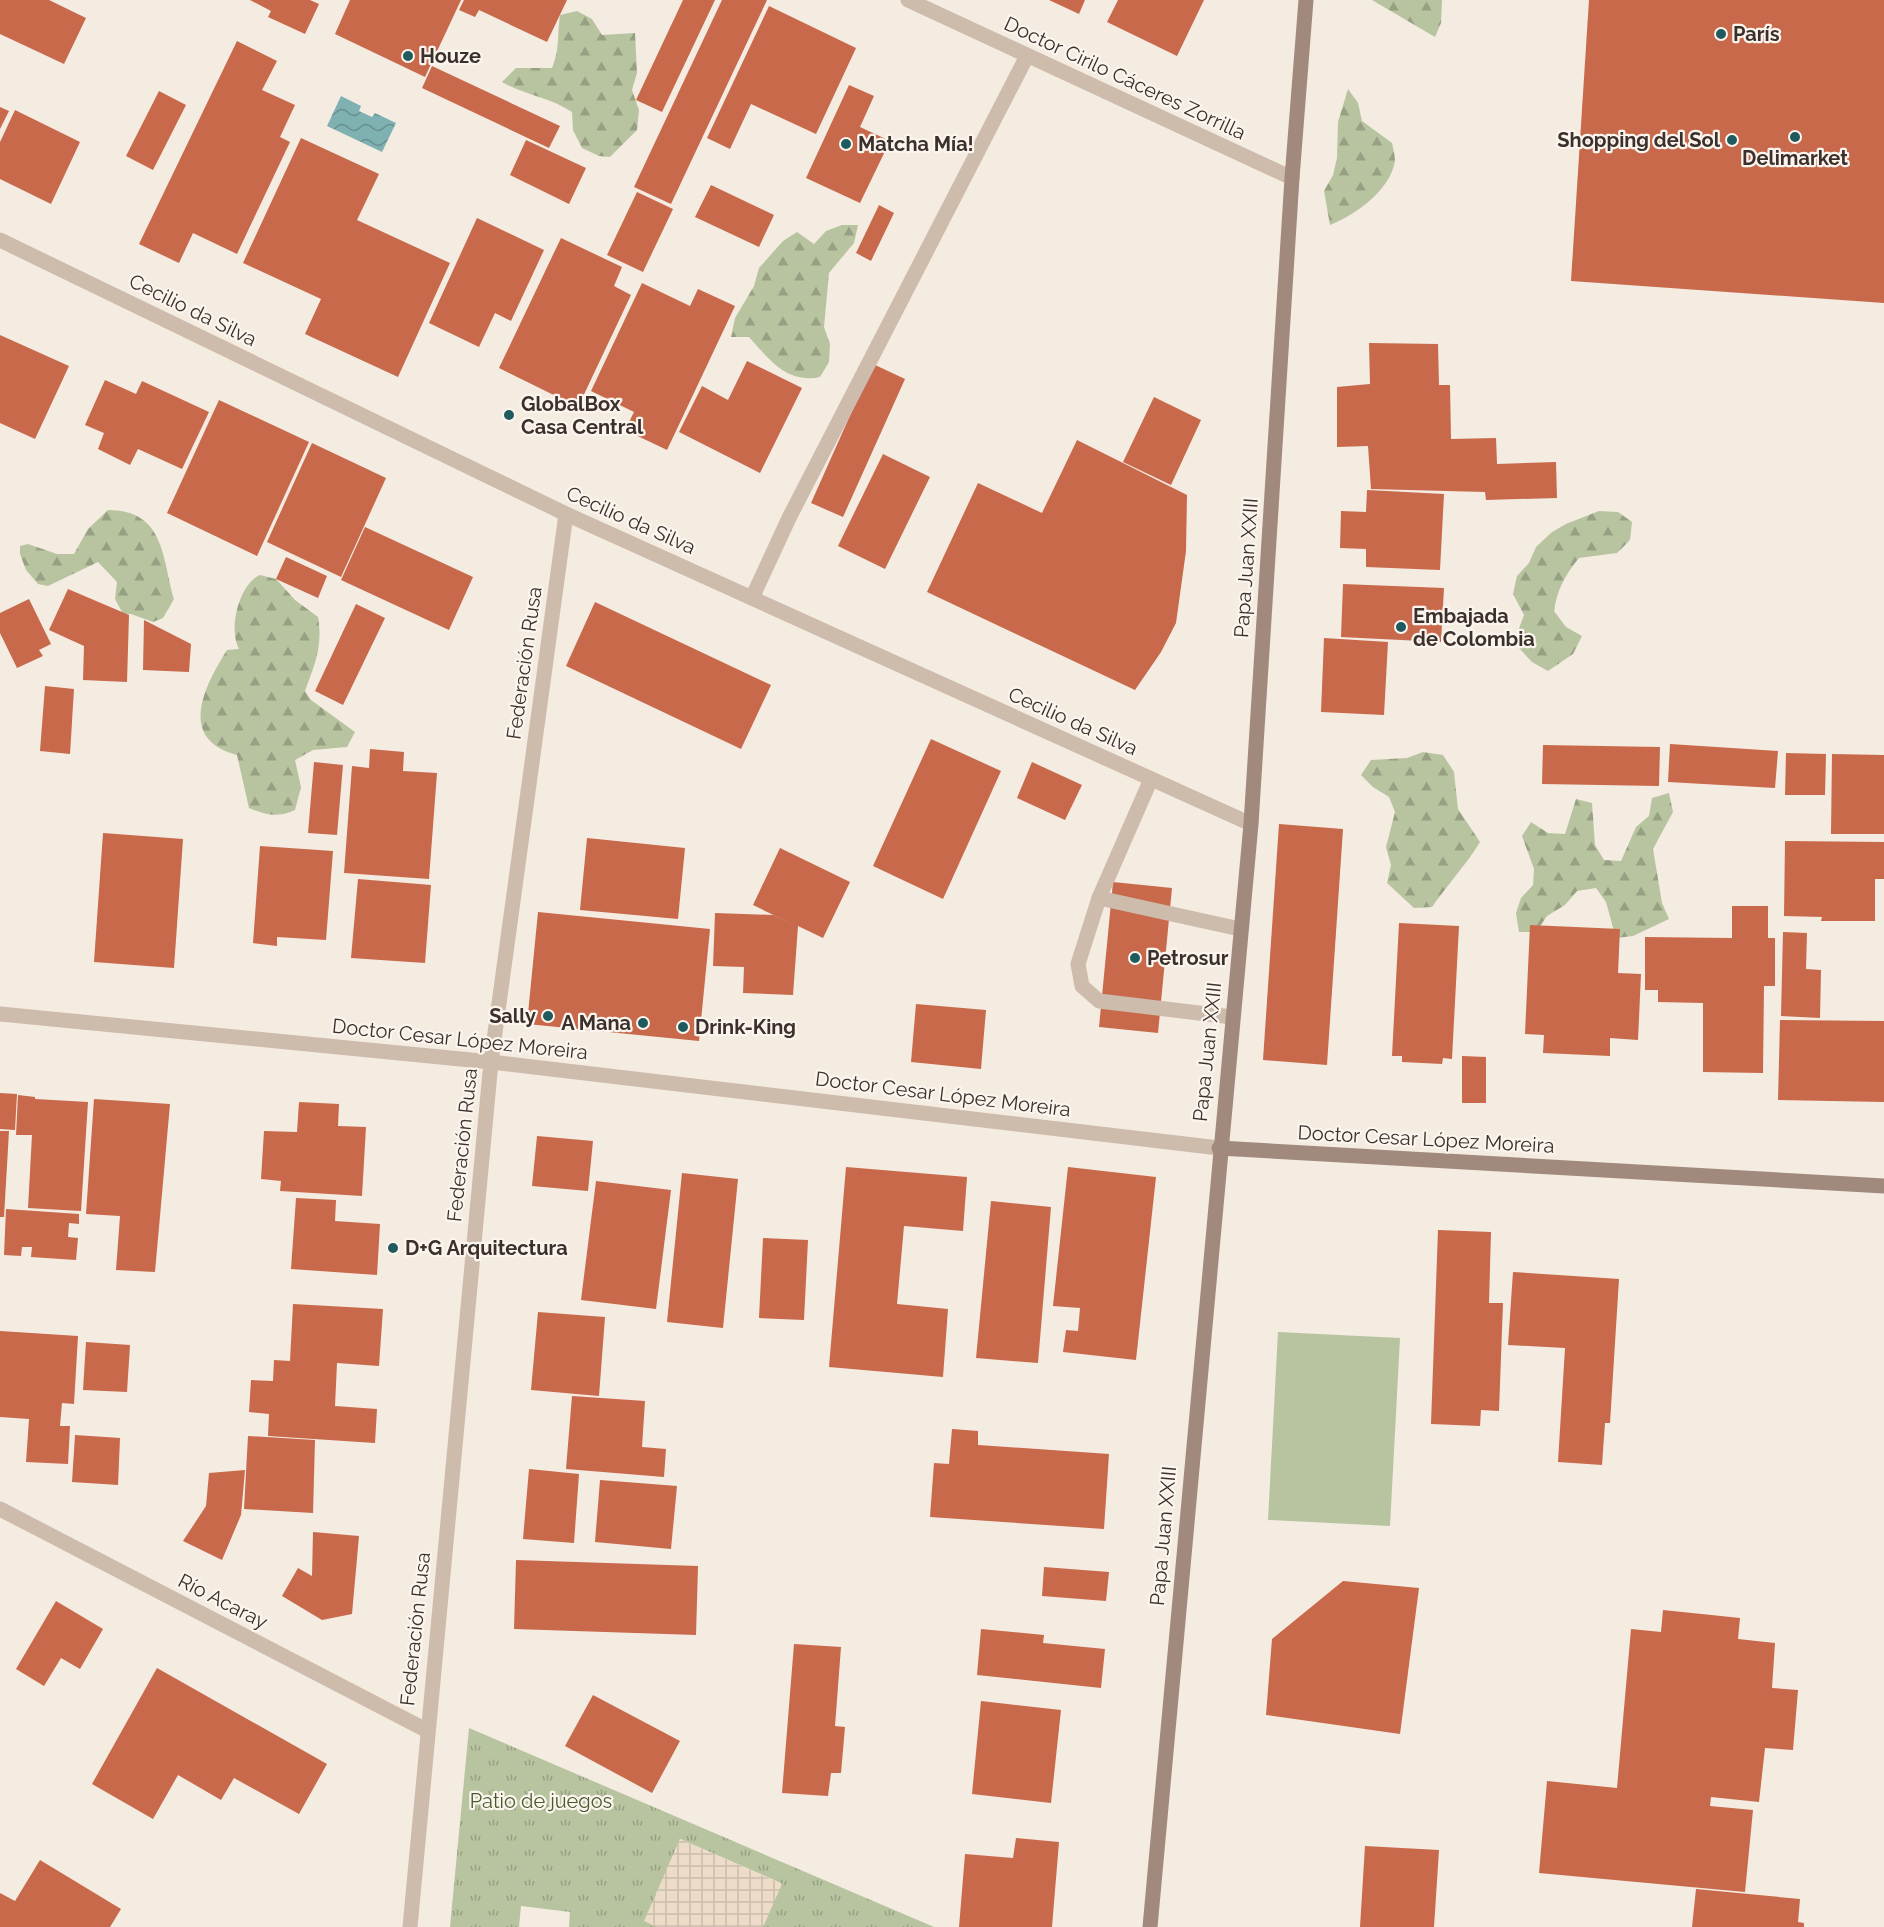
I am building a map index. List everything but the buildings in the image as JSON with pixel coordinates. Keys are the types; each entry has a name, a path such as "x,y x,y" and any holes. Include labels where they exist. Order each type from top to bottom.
{"street":[{"name":"Doctor Cirilo Cáceres Zorrilla","path":"908,0 1292,178"},
{"name":"Papa Juan XXIII","path":"1150,1927 1219,1148 1251,824 1292,178 1306,0"},
{"path":"752,598 789,518 1027,56"},
{"name":"Cecilio da Silva","path":"0,240 566,514 1251,824"},
{"name":"Federación Rusa","path":"410,1927 426,1730 491,1062 566,514"},
{"path":"1151,779 1099,898 1078,964 1082,986 1099,1001 1232,1017"},
{"path":"1099,898 1240,929"},
{"name":"Doctor Cesar López Moreira","path":"0,1014 491,1062 1219,1148 1884,1186"},
{"name":"Río Acaray","path":"0,1509 426,1730"}],"green space":[{"path":"1372,0 1442,0 1441,23 1435,37"},
{"path":"577,11 592,19 602,35 635,33 637,73 632,90 639,110 637,130 610,157 599,156 582,148 573,130 572,112 502,82 516,68 552,68 557,48 560,15"},
{"path":"1348,89 1358,103 1362,121 1392,143 1395,161 1392,172 1379,192 1350,215 1330,225 1324,191 1333,175 1337,158 1338,122"},
{"path":"842,225 858,225 854,243 829,273 824,327 830,344 829,362 820,377 797,377 779,368 749,337 731,337 735,318 754,286 759,268 783,241 797,232 814,244 826,231"},
{"path":"108,510 127,512 141,518 151,527 158,539 174,599 163,618 153,622 131,614 123,614 115,599 117,582 98,562 48,586 38,584 26,570 20,554 20,546 28,544 57,554 74,554 88,529"},
{"path":"1599,511 1618,512 1632,522 1630,540 1617,553 1579,558 1570,570 1562,583 1554,611 1566,627 1582,636 1573,654 1548,671 1532,662 1519,648 1518,631 1524,615 1513,594 1517,576 1529,563 1536,547 1552,532"},
{"path":"260,575 276,579 295,600 318,617 319,646 305,691 311,700 355,732 347,747 313,750 295,760 301,787 295,810 277,815 249,808 237,755 218,747 207,737 201,725 204,695 218,664 227,650 239,649 235,619 241,597 246,588"},
{"path":"1423,752 1443,755 1454,772 1458,809 1480,842 1432,907 1414,908 1387,883 1391,865 1386,847 1395,812 1389,797 1373,787 1361,775 1371,760 1407,758"},
{"path":"1669,793 1673,812 1653,849 1662,903 1669,919 1633,936 1616,938 1606,902 1596,888 1577,891 1565,905 1547,916 1536,932 1519,932 1516,913 1521,898 1533,885 1534,869 1522,836 1531,822 1548,833 1565,834 1576,799 1592,803 1595,845 1604,860 1621,861 1636,827 1649,816 1652,798"},
{"path":"1278,1332 1400,1338 1390,1526 1268,1520"},
{"name":"Patio de juegos","path":"469,1728 934,1927 763,1927 781,1883 680,1839 645,1921 657,1927 569,1927 570,1912 521,1906 519,1927 450,1927"}],"shaded area":[{"path":"680,1839 782,1884 763,1927 657,1927 644,1921"}],"water":[{"path":"341,96 361,106 359,111 372,117 375,113 396,123 382,152 327,126"}],"place":[{"name":"París","path":"1721,34"},
{"name":"Houze","path":"408,56"},
{"name":"Delimarket","path":"1795,137"},
{"name":"Shopping del Sol","path":"1732,140"},
{"name":"Matcha Mía!","path":"846,144"},
{"name":"GlobalBox Casa Central","path":"509,415"},
{"name":"Embajada de Colombia","path":"1401,627"},
{"name":"Petrosur","path":"1135,958"},
{"name":"Sally","path":"548,1016"},
{"name":"A Mana","path":"643,1023"},
{"name":"Drink-King","path":"683,1027"},
{"name":"D+G Arquitectura","path":"393,1248"}]}
